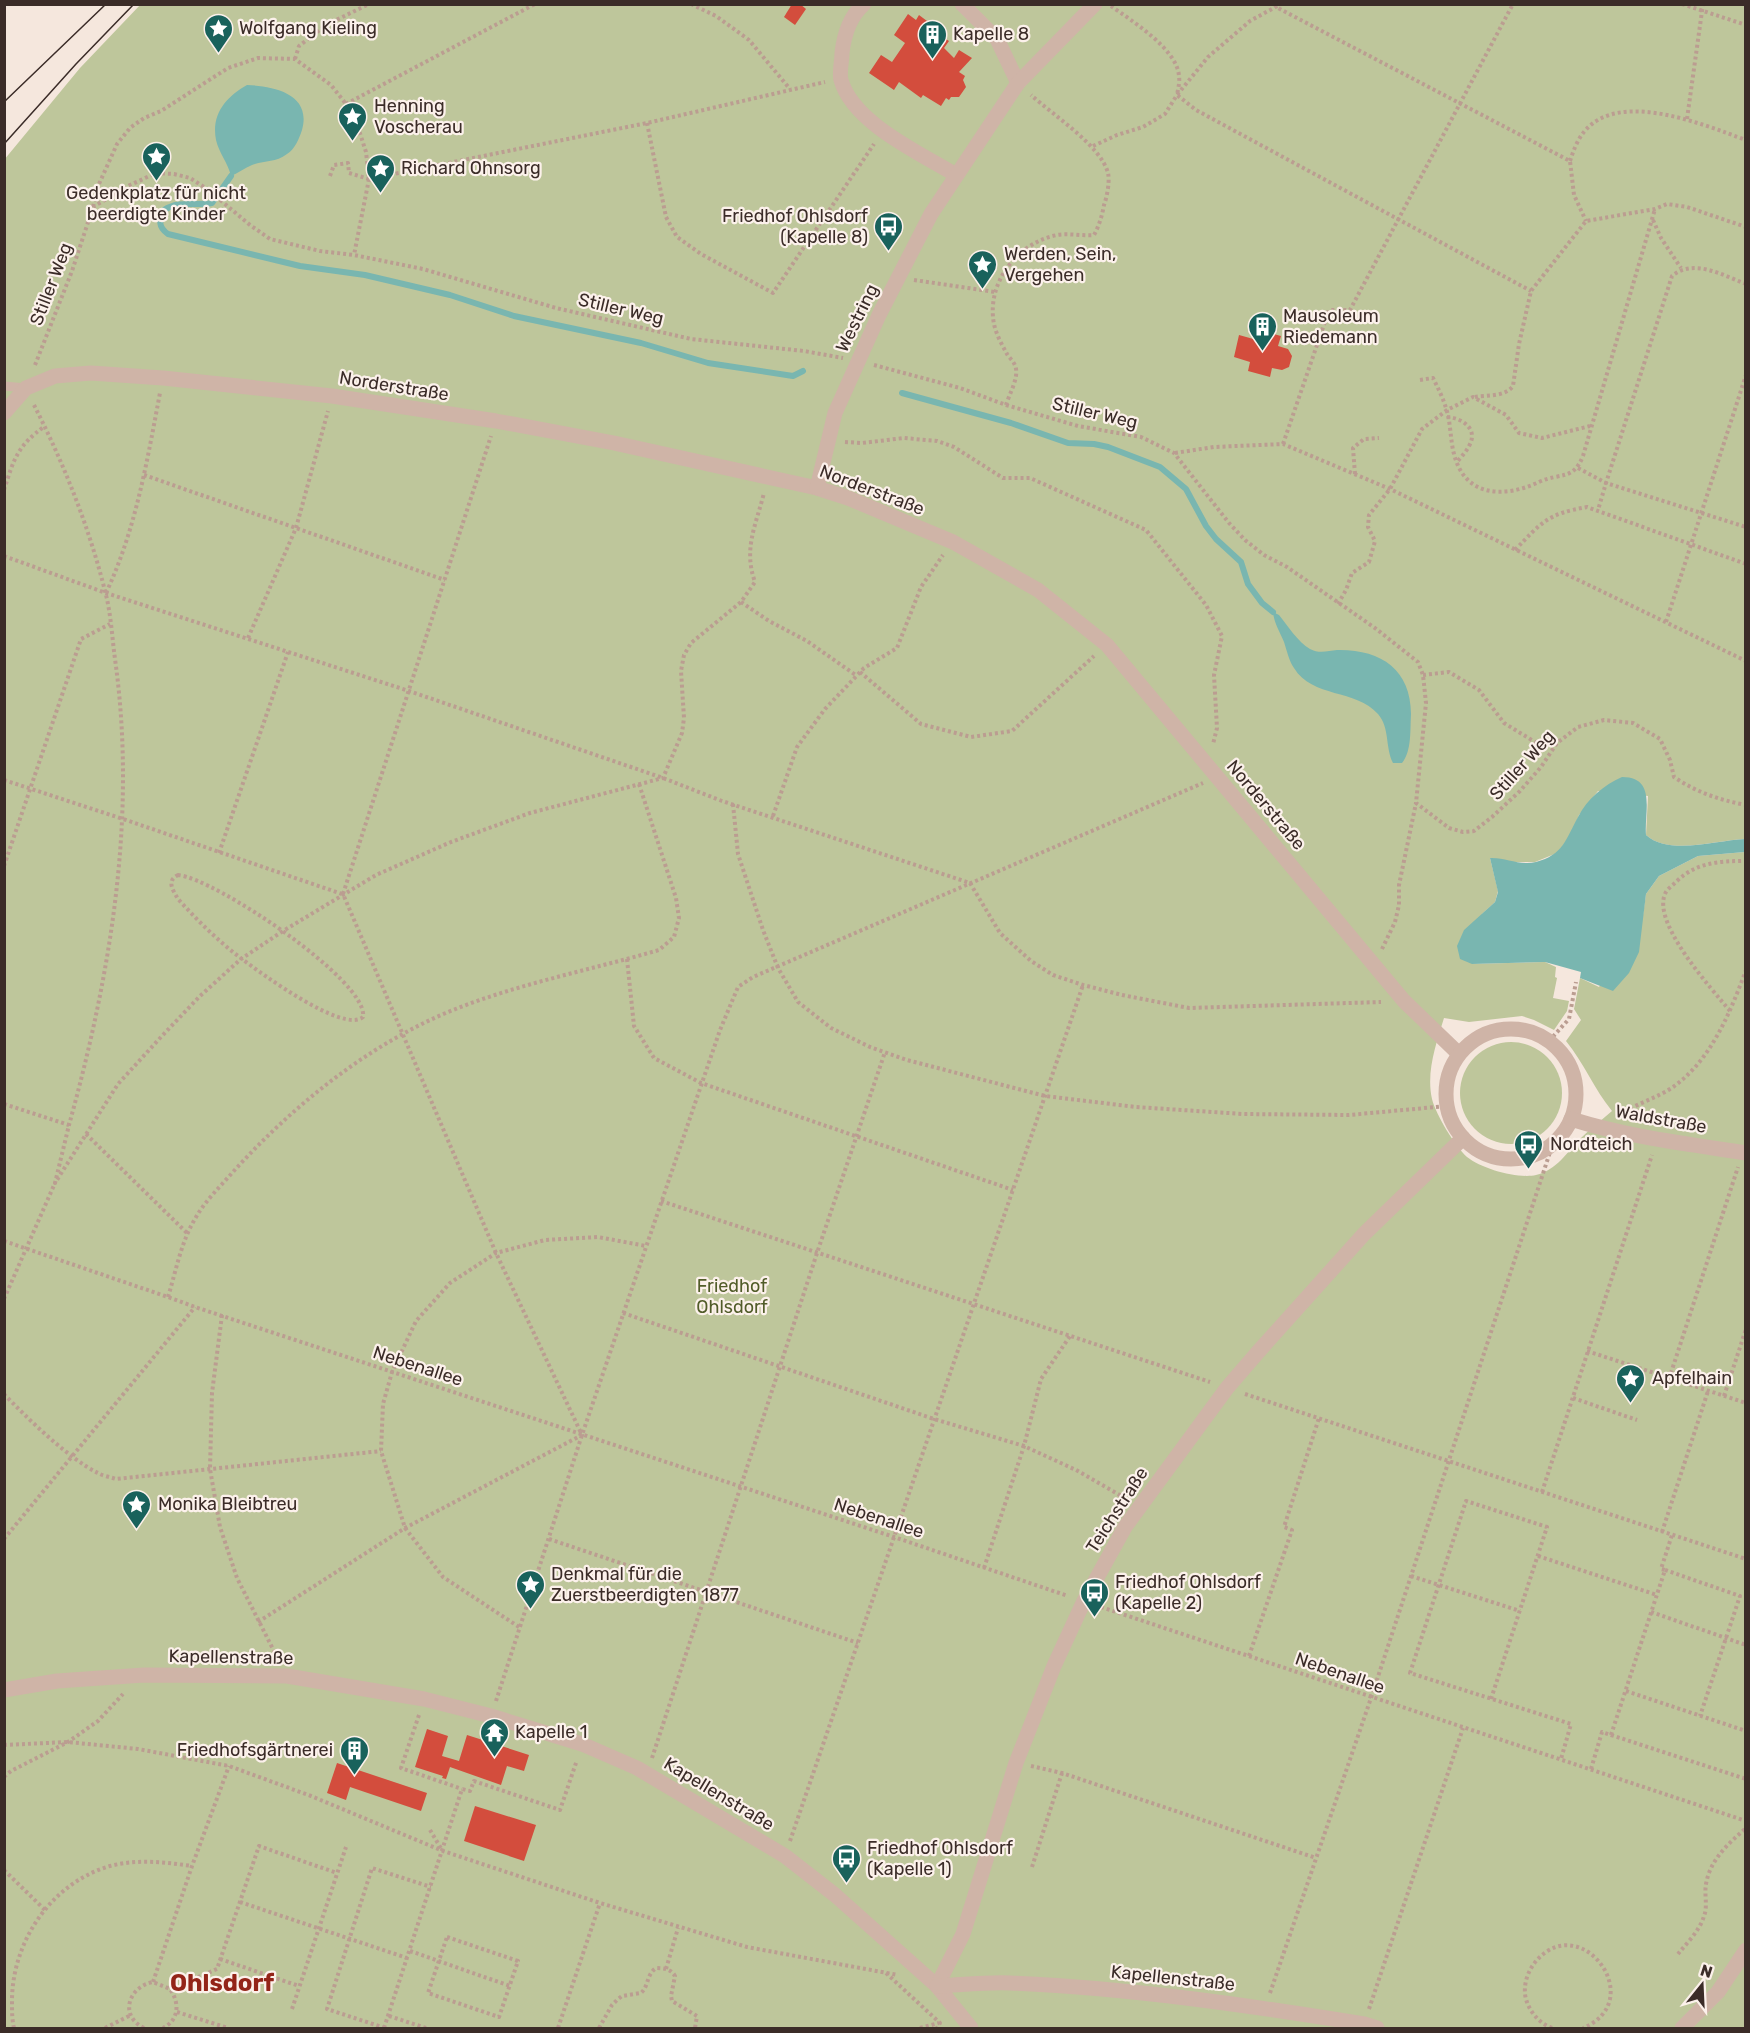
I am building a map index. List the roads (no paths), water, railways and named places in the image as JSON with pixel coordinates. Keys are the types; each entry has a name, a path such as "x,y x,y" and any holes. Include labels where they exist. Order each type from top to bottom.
{"street":[{"path":"864,4 855,12 843,42 840,79 852,104 883,130 956,175"},
{"path":"962,4 997,39 1018,83"},
{"name":"Westring","path":"817,488 835,413 858,360 931,214 1018,83 1095,4"},
{"name":"Norderstraße","path":"26,388 55,376 91,373 163,378 332,396 496,422 614,443 817,488 848,498 952,542 1038,590 1107,645 1404,1001 1459,1054"},
{"path":"4,413 26,388"},
{"path":"1512,1028 1531,1032 1549,1041 1562,1053 1571,1068 1575,1085 1575,1102 1571,1119 1563,1132 1553,1143 1538,1153 1520,1158 1504,1158 1482,1151 1463,1138 1447,1106 1447,1079 1459,1054 1474,1040 1492,1031 1512,1028"},
{"name":"Waldstraße","path":"1571,1119 1602,1129 1657,1140 1744,1153"},
{"name":"Teichstraße","path":"937,1986 963,1934 1016,1763 1054,1666 1084,1601 1125,1527 1227,1388 1364,1234 1463,1138"},
{"name":"Kapellenstraße","path":"4,1690 57,1681 144,1675 287,1676 424,1699 491,1716 582,1744 647,1773 785,1856 836,1895 937,1986 1008,1983 1128,1992 1265,2008 1371,2026"},
{"path":"1682,2028 1718,1992 1746,1950"},
{"path":"937,1986 971,2028"}],"lane":[{"path":"4,386 26,388"}],"water":[{"path":"247,85 279,90 296,100 304,118 302,130 294,147 287,154 278,159 252,165 231,176 216,140 216,122 218,114 227,101"},
{"path":"1273,612 1279,615 1297,638 1313,651 1337,650 1367,653 1390,665 1399,674 1410,698 1411,714 1409,746 1402,763 1393,763 1382,719 1369,706 1358,700 1323,689 1302,678 1291,662"},
{"path":"1622,777 1633,779 1644,789 1647,807 1646,835 1667,845 1680,846 1745,839 1745,852 1698,856 1659,876 1646,894 1639,952 1629,973 1613,991 1580,978 1581,972 1545,962 1472,964 1460,959 1457,946 1464,930 1495,902 1498,892 1490,858 1530,863 1552,855 1563,845 1582,810 1591,799 1603,788"}],"waterway":[{"path":"231,176 212,203 181,204 164,210 160,221 162,229 168,234 300,266 365,275 450,295 514,316 641,343 708,363 793,376 803,371"},
{"path":"902,393 1011,423 1068,443 1108,447 1160,467 1186,489 1206,526 1216,539 1241,562 1248,584 1262,603 1273,612"}],"tram line":[{"path":"4,102 106,4"},
{"path":"4,144 134,4"}],"place":[{"name":"Wolfgang Kieling","path":"218,54"},
{"name":"Kapelle 8","path":"932,60"},
{"name":"Henning Voscherau","path":"353,142"},
{"name":"Gedenkplatz für nicht beerdigte Kinder","path":"156,182"},
{"name":"Richard Ohnsorg","path":"380,194"},
{"name":"Friedhof Ohlsdorf (Kapelle 8)","path":"889,252"},
{"name":"Werden, Sein, Vergehen","path":"983,290"},
{"name":"Mausoleum Riedemann","path":"1262,352"},
{"name":"Nordteich","path":"1529,1170"},
{"name":"Apfelhain","path":"1631,1404"},
{"name":"Monika Bleibtreu","path":"137,1530"},
{"name":"Denkmal für die Zuerstbeerdigten 1877","path":"530,1610"},
{"name":"Friedhof Ohlsdorf (Kapelle 2)","path":"1094,1618"},
{"name":"Kapelle 1","path":"494,1758"},
{"name":"Friedhofsgärtnerei","path":"354,1776"},
{"name":"Friedhof Ohlsdorf (Kapelle 1)","path":"846,1884"}],"district":[{"name":"Ohlsdorf","path":"222,1983"}],"park label":[{"name":"Friedhof Ohlsdorf","path":"732,1296"}]}
